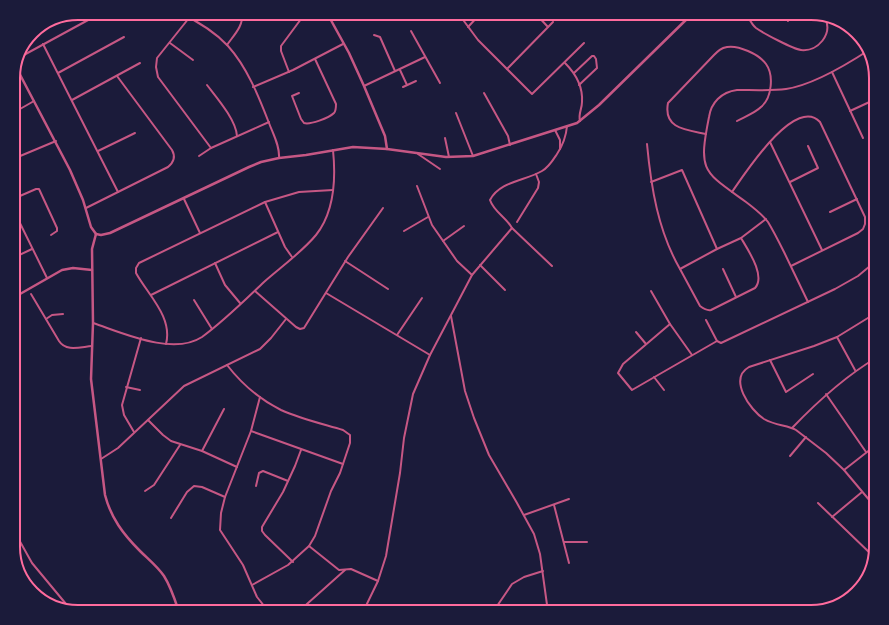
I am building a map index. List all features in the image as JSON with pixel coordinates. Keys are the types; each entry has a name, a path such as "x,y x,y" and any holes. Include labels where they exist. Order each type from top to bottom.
{"street":[{"path":"26,54 87,20"},
{"path":"187,20 157,58 157,73 211,148"},
{"path":"192,20 227,45 242,66 253,87 278,145 279,158"},
{"path":"227,45 240,27 242,20"},
{"path":"289,72 281,51 281,46 300,20"},
{"path":"330,20 349,53 364,86 385,136 387,149"},
{"path":"463,20 487,50 532,94 584,43"},
{"path":"468,27 474,20"},
{"path":"542,20 548,27"},
{"path":"20,75 56,140 79,190 91,227 96,234 106,235 254,165 279,158 353,147 387,149 449,157 473,156 567,126 580,121 599,105 686,20"},
{"path":"750,20 760,30 795,48 802,50 815,46 825,38 828,27 826,22"},
{"path":"507,69 553,22"},
{"path":"411,31 440,83"},
{"path":"374,35 380,37 395,71"},
{"path":"58,73 124,37"},
{"path":"170,43 194,60"},
{"path":"44,44 118,192"},
{"path":"253,87 289,72 343,44"},
{"path":"706,134 682,130 676,127 669,116 668,107 670,100 718,51 728,47 736,47 752,54 763,60 769,69 770,89 765,102 761,107 737,121"},
{"path":"808,302 774,232 766,219 757,210 712,177 707,169 704,156 706,134 712,107 721,96 733,90 784,89 800,86 832,72 863,54"},
{"path":"574,74 592,56 594,56 596,59 597,68 579,85"},
{"path":"364,86 425,57"},
{"path":"298,93 292,96 304,123 311,124 330,117 335,111 336,104 315,59"},
{"path":"72,100 140,63"},
{"path":"564,63 574,74 579,85 582,102 579,114 580,121"},
{"path":"400,69 407,85"},
{"path":"832,72 863,138"},
{"path":"86,208 168,167 174,160 172,150 117,76"},
{"path":"403,87 416,81"},
{"path":"207,85 236,127 237,136"},
{"path":"484,93 508,136 510,145"},
{"path":"20,109 34,101"},
{"path":"850,111 869,102"},
{"path":"456,114 473,156"},
{"path":"732,192 761,152 781,130 806,116 816,118 822,125 866,219 865,224 863,229 858,233 790,266"},
{"path":"199,156 211,148 268,122"},
{"path":"552,266 512,228 508,221 492,206 490,200 496,192 510,183 536,174 550,164 565,141 567,126"},
{"path":"555,130 560,140 560,150"},
{"path":"98,151 135,133"},
{"path":"445,138 449,157"},
{"path":"20,156 56,140"},
{"path":"770,142 822,250"},
{"path":"647,144 651,182 662,228 672,256 700,306 706,310 712,310 755,288 759,281 759,275 754,263 741,238"},
{"path":"790,182 818,168 808,146"},
{"path":"92,323 166,344 176,345 192,342 202,337 312,239 320,229 329,209 333,190 335,176 333,150"},
{"path":"418,153 440,169"},
{"path":"651,182 682,170 717,249"},
{"path":"517,222 538,188 539,184 536,174"},
{"path":"416,186 428,217 443,241 464,268 472,275"},
{"path":"20,196 39,189 58,228 57,231 51,235"},
{"path":"166,344 167,334 162,313 138,275 136,268 142,262 265,202 300,192 333,190"},
{"path":"184,199 200,233"},
{"path":"830,212 857,199"},
{"path":"265,202 278,232 292,257"},
{"path":"255,291 286,319 298,328 304,328 345,261 383,208"},
{"path":"404,230 428,217"},
{"path":"680,269 741,238 766,219"},
{"path":"20,224 47,278"},
{"path":"443,241 464,226"},
{"path":"366,605 378,581 388,542 400,473 404,438 413,394 430,355 472,275 512,228"},
{"path":"151,295 278,232"},
{"path":"96,234 92,249 91,379 105,495 109,511 127,537 164,576 177,605"},
{"path":"20,255 32,249"},
{"path":"345,261 388,289"},
{"path":"215,263 225,285 240,304"},
{"path":"480,265 505,290"},
{"path":"670,324 624,364 618,373 632,390 717,341 720,343 808,302 850,280 869,266"},
{"path":"20,294 47,278 67,269 92,270"},
{"path":"723,269 736,297"},
{"path":"651,291 670,324 692,355"},
{"path":"326,293 430,355"},
{"path":"31,294 63,347 69,348 92,346"},
{"path":"397,335 422,298"},
{"path":"194,300 212,329"},
{"path":"46,319 63,314"},
{"path":"451,316 465,391 489,455 534,534 540,554 547,605"},
{"path":"869,318 837,337 745,370 741,376 741,386 749,403 760,416 778,426 792,428 806,437 844,470 869,500"},
{"path":"100,460 118,448 184,386 260,349 286,319"},
{"path":"706,320 717,341"},
{"path":"636,332 646,344"},
{"path":"837,337 855,370"},
{"path":"134,432 124,415 122,401 141,338"},
{"path":"770,360 786,392 813,374"},
{"path":"792,428 826,394 855,370 869,362"},
{"path":"227,365 260,396 287,413 343,430 350,435 350,443 343,464 309,546 293,562 252,585"},
{"path":"654,377 664,390"},
{"path":"126,387 140,390"},
{"path":"826,394 866,452"},
{"path":"260,396 251,431 225,497 220,530 243,565 257,597 263,605"},
{"path":"202,451 224,409"},
{"path":"148,420 167,439 180,445 202,451 237,467"},
{"path":"251,431 343,464"},
{"path":"790,456 806,437"},
{"path":"145,491 154,486 180,445"},
{"path":"293,562 265,535 262,529 288,481 301,450"},
{"path":"844,470 869,450"},
{"path":"256,486 259,473 262,471 288,481"},
{"path":"171,518 187,492 194,486 202,487 225,497"},
{"path":"832,517 862,492"},
{"path":"524,516 569,499"},
{"path":"818,504 869,552"},
{"path":"554,505 569,563"},
{"path":"20,541 32,562 66,604"},
{"path":"563,542 587,542"},
{"path":"309,546 339,570 351,569 378,581"},
{"path":"306,605 345,570"},
{"path":"498,605 512,584 524,577 543,571"}]}
